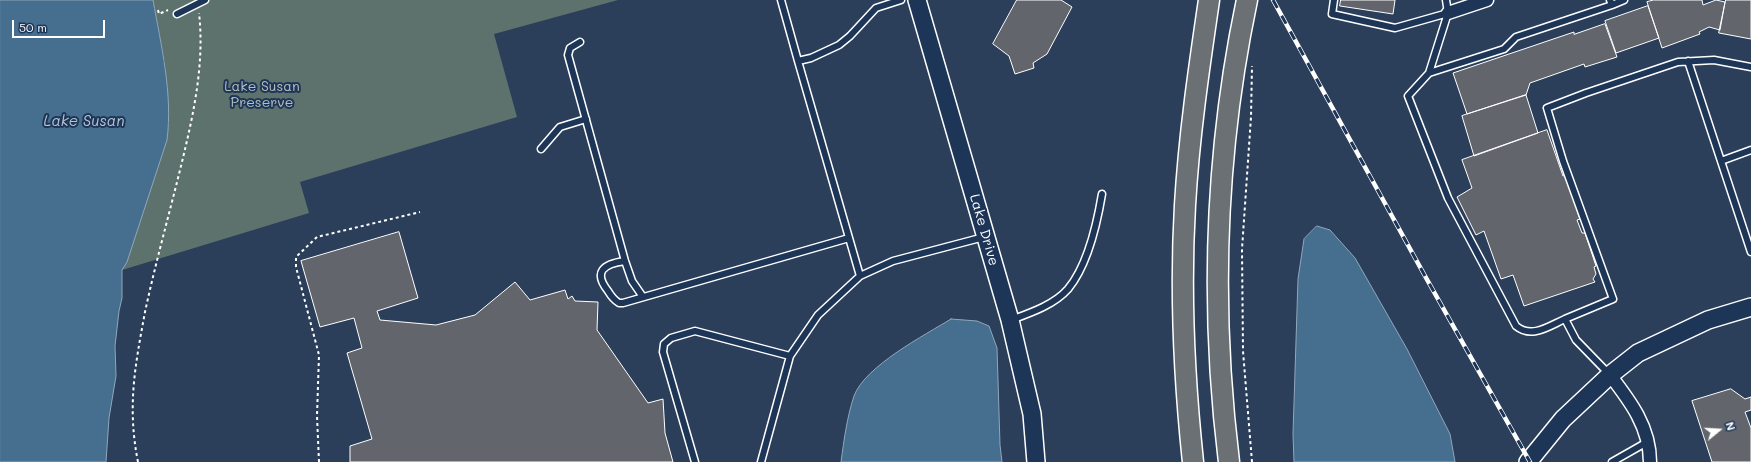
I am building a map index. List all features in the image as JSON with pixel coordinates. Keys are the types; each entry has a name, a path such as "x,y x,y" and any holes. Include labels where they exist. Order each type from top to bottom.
{"main road":[{"path":"1193,462 1185,352 1184,245 1190,143 1209,0"},
{"path":"1229,462 1220,368 1218,234 1226,138 1239,36 1247,0"}],"street":[{"name":"Lake Drive","path":"917,0 1010,320 1032,414 1036,462"},
{"path":"1448,13 1487,0"},
{"path":"1528,462 1563,419 1610,375 1638,353 1708,320 1751,307"},
{"path":"1610,375 1632,404 1649,440 1650,462"}],"lane":[{"path":"177,14 206,0"},
{"path":"781,0 860,276"},
{"path":"798,60 810,58 839,45 850,36 876,8 901,0"},
{"path":"1334,0 1332,14 1395,28 1448,13"},
{"path":"1446,0 1448,13 1429,73 1408,96 1448,198 1516,326 1523,332 1532,333 1613,299 1563,161 1547,108 1586,93 1678,62 1714,60 1751,67"},
{"path":"1429,73 1504,49 1516,37 1611,2 1624,0"},
{"path":"580,42 570,48 568,55 624,261 632,281 642,297"},
{"path":"1688,61 1751,252"},
{"path":"541,149 560,127 586,119"},
{"path":"1721,161 1751,150"},
{"path":"1010,320 1032,312 1054,300 1068,289 1081,268 1096,227 1102,194"},
{"path":"761,462 790,356 818,315 860,276 893,261 986,236"},
{"path":"624,261 609,264 604,268 600,277 601,283 619,303 849,238"},
{"path":"1565,319 1576,340 1610,375"},
{"path":"695,462 663,352 664,344 671,338 695,331 790,356"},
{"path":"1612,462 1649,440"}],"path":[{"path":"138,462 132,434 136,361 163,233 183,157 196,95 201,55 198,4"},
{"path":"158,10 159,14 171,9"},
{"path":"1252,462 1243,351 1242,249 1251,118 1253,60"},
{"path":"319,462 317,416 319,356 296,267 296,257 317,237 420,212"}],"green space":[{"name":"Lake Susan Preserve","path":"153,0 618,0 494,34 517,117 300,182 309,213 122,270 169,124 165,64"}],"water":[{"name":"Lake Susan","path":"0,0 153,0 163,52 167,87 167,140 127,262 122,270 122,298 115,346 116,376 109,418 106,462 0,462"},
{"path":"1317,226 1330,230 1355,258 1407,349 1450,434 1455,462 1294,462 1293,434 1298,279 1304,239"},
{"path":"951,319 977,321 989,326 997,348 1000,445 1002,462 841,462 849,412 854,396 860,385 870,374 897,352"}],"building":[{"path":"1017,0 1061,0 1072,7 1047,54 1033,63 1034,68 1015,74 1009,56 993,44"},
{"path":"1341,0 1395,0 1393,14 1340,6"},
{"path":"1654,0 1702,0 1703,5 1716,0 1725,2 1720,30 1709,27 1699,32 1700,34 1662,48 1647,2"},
{"path":"1726,0 1751,0 1751,39 1719,33"},
{"path":"1648,6 1659,38 1616,53 1605,21"},
{"path":"1605,24 1617,57 1585,67 1584,64 1530,83 1526,95 1467,114 1453,73 1574,32 1574,34"},
{"path":"1526,95 1538,133 1474,156 1462,116"},
{"path":"1547,130 1563,176 1566,175 1580,219 1577,220 1582,233 1585,233 1596,266 1594,267 1596,274 1593,279 1595,282 1524,306 1513,275 1501,279 1484,231 1476,235 1457,197 1472,188 1462,160"},
{"path":"399,232 418,298 377,311 380,320 436,325 475,315 515,282 530,300 565,290 568,299 572,296 575,301 598,302 597,330 648,403 663,399 665,433 673,462 350,462 350,446 372,439 347,353 362,348 354,318 320,327 301,261"},
{"path":"1731,389 1745,399 1751,397 1751,410 1745,412 1751,428 1751,462 1712,462 1692,401"}],"railway":[{"path":"1273,0 1425,276 1530,462"}]}
